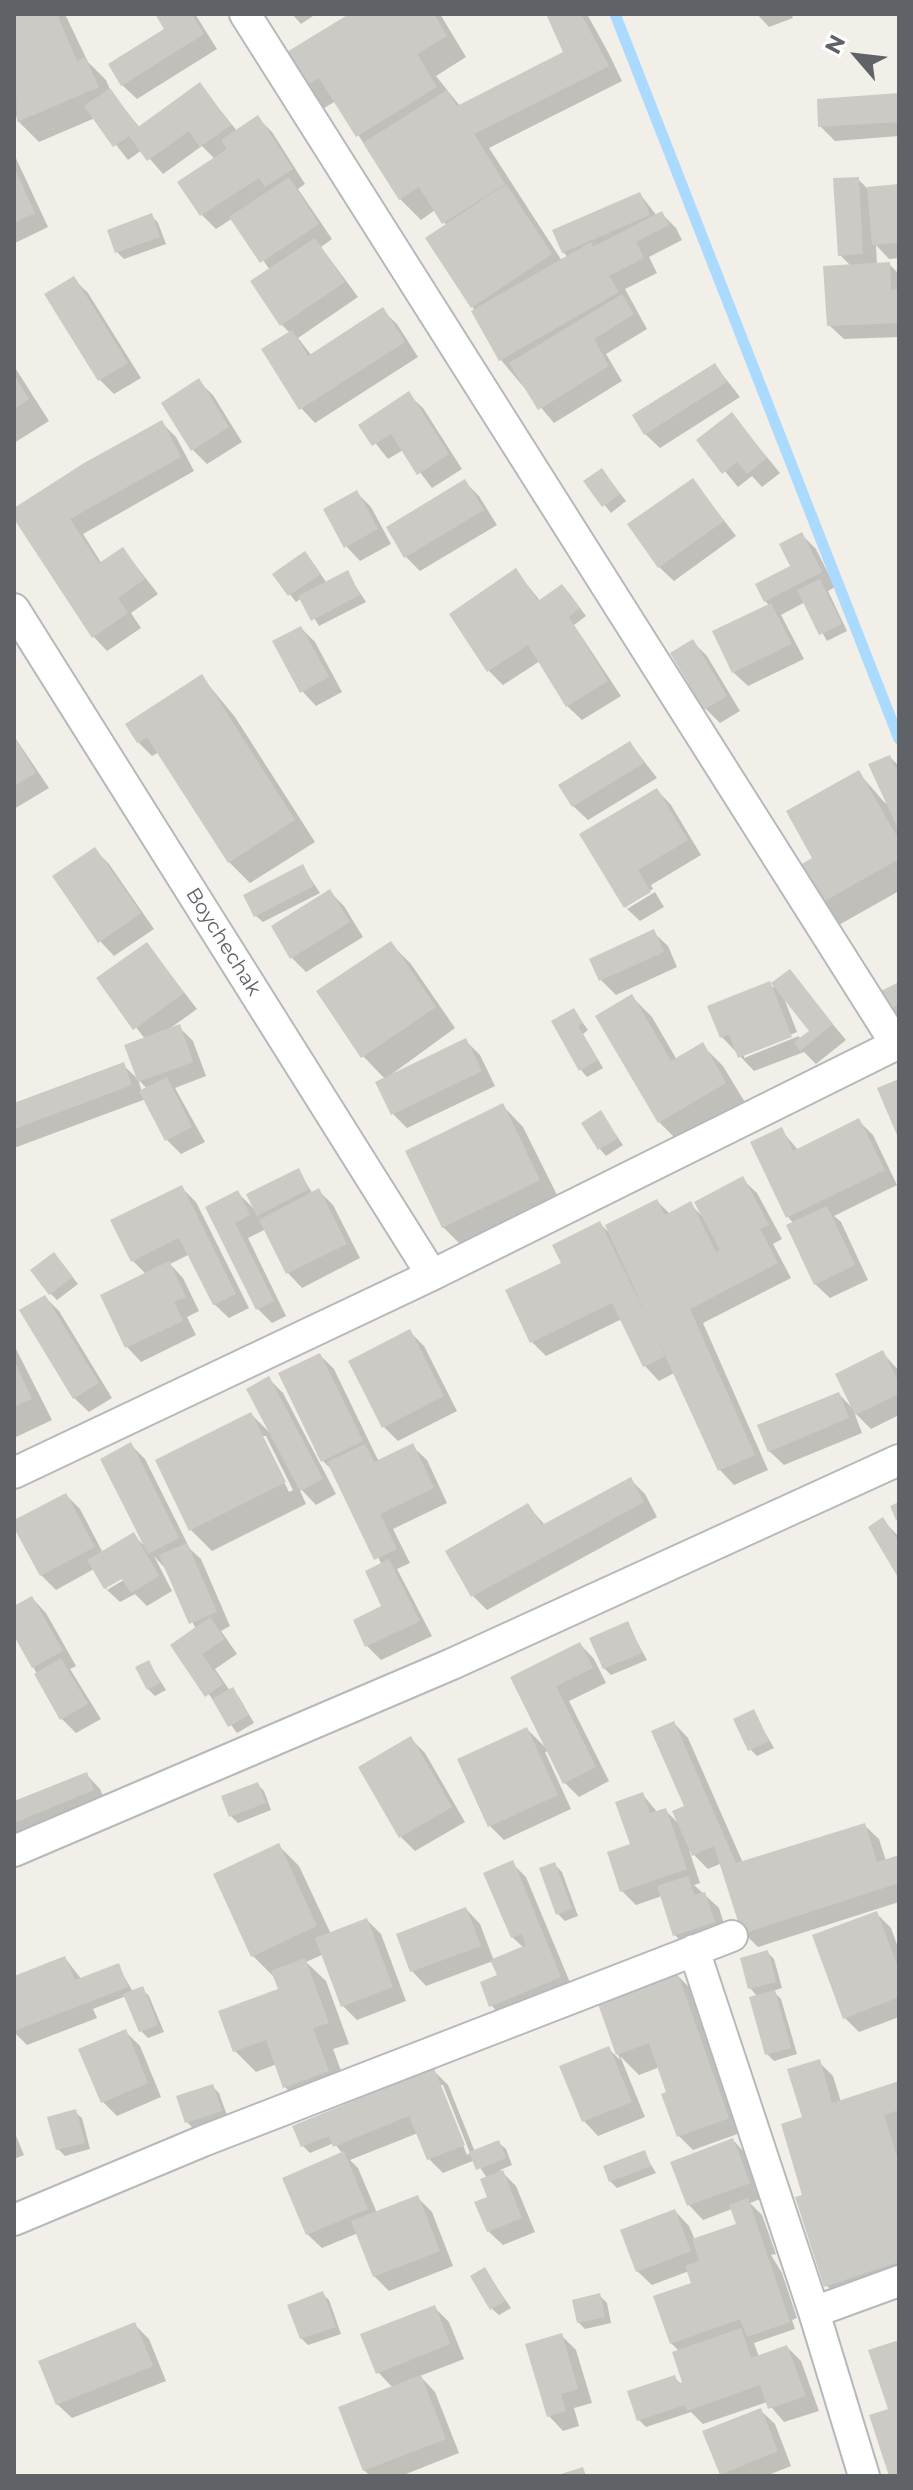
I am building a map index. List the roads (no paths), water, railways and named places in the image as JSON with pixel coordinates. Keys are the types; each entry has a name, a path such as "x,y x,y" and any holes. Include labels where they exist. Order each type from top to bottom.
{"street":[{"path":"14,1473 432,1275 897,1043 245,14"},
{"name":"Boychechak","path":"14,609 432,1275"},
{"path":"14,1851 452,1664 899,1460"},
{"path":"14,2220 203,2141 732,1936"},
{"path":"694,1950 814,2312 864,2476"},
{"path":"814,2312 899,2281"}],"waterway":[{"path":"615,14 899,739"}]}
